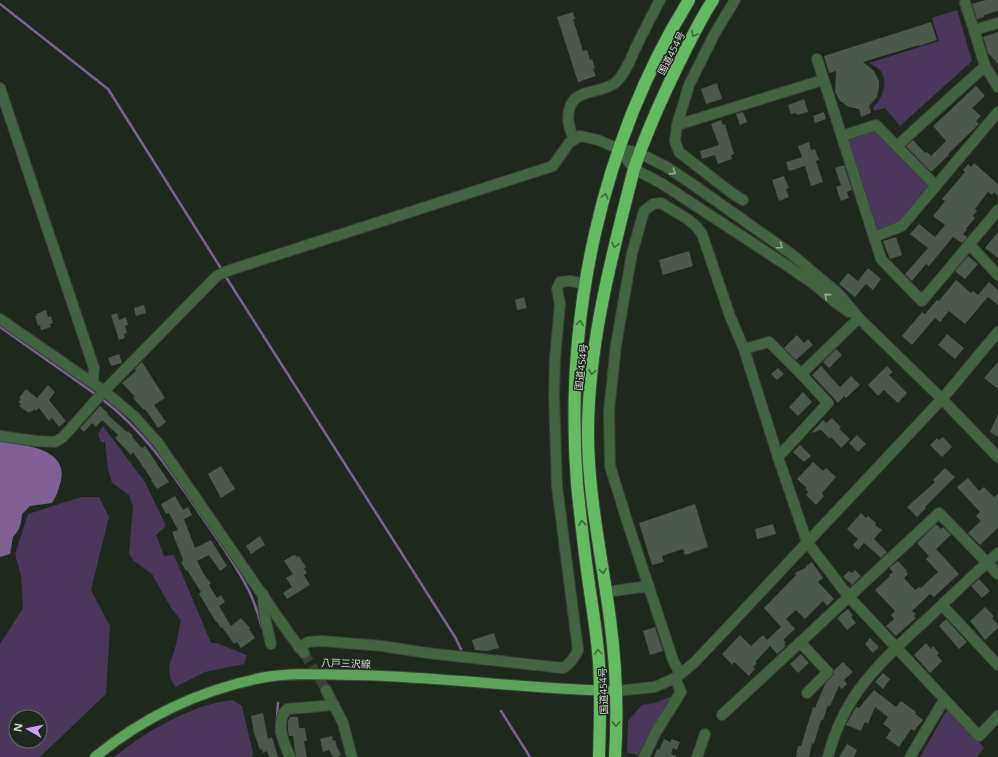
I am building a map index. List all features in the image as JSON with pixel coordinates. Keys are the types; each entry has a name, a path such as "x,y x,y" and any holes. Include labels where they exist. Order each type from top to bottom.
{"highway":[{"name":"国道454号","path":"599,757 599,662 578,486 574,435 578,332 595,233 606,190 619,149 639,95 679,16 689,0"},
{"name":"国道454号","path":"615,757 616,691 610,620 594,514 590,476 588,433 590,385 597,332 606,287 639,153 667,86 691,38 713,0"}],"main road":[{"name":"八戸三沢線","path":"95,757 130,730 184,701 215,690 266,677 306,674 379,676 616,691"}],"street":[{"path":"574,139 569,130 567,120 574,100 579,96 608,87 615,83 629,62 660,0"},
{"path":"735,0 715,33 689,85 677,125 675,141 679,152 743,200"},
{"path":"965,3 985,66 998,87"},
{"path":"974,30 998,23"},
{"path":"817,59 881,260 922,301 998,210"},
{"path":"897,146 985,66"},
{"path":"677,125 823,80"},
{"path":"0,88 94,368 93,382"},
{"path":"874,237 902,226 998,112"},
{"path":"842,136 876,126 936,186"},
{"path":"0,436 55,442 63,438 104,391 217,276 227,270 553,166 569,143 580,136 587,137 619,149 639,153 667,168 790,253 838,294 859,318 942,398 998,457"},
{"path":"619,149 634,169 661,183 783,263 859,318"},
{"path":"644,757 656,732 681,692 673,660 610,466 609,411 616,345 632,253 644,211 653,204 661,203 697,227 702,234 730,316 744,349 807,542 849,597 979,736 998,716"},
{"path":"969,244 998,276"},
{"path":"0,319 93,382 134,416 158,443 302,651 308,642 322,641 382,646 427,653 563,668 566,667 577,654 578,650 557,486 554,396 555,358 560,304 556,289 560,282 570,281 586,284"},
{"path":"801,374 859,318"},
{"path":"616,691 655,687 678,676 694,663 942,398 998,332"},
{"path":"744,349 769,342 828,403 778,457"},
{"path":"722,715 939,513 998,574"},
{"path":"828,757 838,725 849,703 876,668 998,553"},
{"path":"606,592 649,586"},
{"path":"263,594 264,613 271,644"},
{"path":"942,605 998,665"},
{"path":"800,642 828,672 807,693"},
{"path":"326,690 343,723 352,757"},
{"path":"910,757 944,700"},
{"path":"290,757 282,739 283,714 287,709 334,704"},
{"path":"697,757 704,734"}],"shaded area":[{"path":"957,10 972,61 900,126 885,108 874,111 873,107 877,104 884,89 884,79 880,70 869,63 939,41 932,18"},
{"path":"875,131 927,184 928,189 901,222 880,229 876,228 847,140"},
{"path":"103,426 145,482 166,526 156,535 164,556 174,555 211,643 216,643 247,655 244,664 205,672 175,687 170,677 169,666 176,645 181,620 171,608 152,574 134,561 129,554 133,506 129,495 112,483 108,469 105,442 101,442 98,434"},
{"path":"0,441 30,446 50,454 57,461 61,469 61,480 57,495 52,503 30,506 22,514 20,527 13,537 10,554 0,557"},
{"path":"81,497 99,497 109,517 91,590 110,626 106,694 40,757 0,757 0,644 23,608 21,576 15,554 28,514"},
{"path":"672,696 655,723 638,755 627,753 628,721 642,705 655,703"},
{"path":"232,700 242,706 253,753 252,757 114,757 140,738 185,713 200,707"},
{"path":"947,710 950,710 984,748 977,757 920,757"}],"building":[{"path":"986,0 998,0 998,11 984,15 984,17 977,19 972,4"},
{"path":"573,12 575,19 573,19 583,51 587,50 590,60 592,59 595,68 593,69 596,76 578,82 557,17"},
{"path":"931,22 937,40 863,62 874,71 879,81 877,97 869,106 871,113 861,117 859,109 849,107 840,101 835,92 836,71 829,73 824,56"},
{"path":"998,32 998,64 988,53 983,37"},
{"path":"717,83 722,99 706,104 701,89"},
{"path":"976,86 985,96 972,108 981,116 976,121 979,124 948,154 949,155 932,171 930,171 906,146 913,140 925,153 927,152 931,156 946,141 933,126"},
{"path":"804,99 808,112 797,115 796,113 791,114 788,105"},
{"path":"743,112 747,122 740,125 736,114"},
{"path":"824,112 826,119 815,123 813,116"},
{"path":"721,120 723,125 725,124 734,154 731,155 732,159 718,164 715,155 702,159 700,151 719,145 711,124"},
{"path":"809,142 811,150 815,149 819,160 816,161 823,182 811,186 805,166 789,171 786,162 802,157 798,146"},
{"path":"974,163 998,184 998,196 994,192 992,195 988,192 975,209 977,211 973,216 975,218 963,234 967,237 962,243 953,237 929,266 926,264 912,281 905,274 928,248 910,234 919,224 935,237 945,225 933,216 945,201 942,199 965,172 963,170 968,164 971,167"},
{"path":"844,165 852,190 847,192 849,198 841,201 836,187 841,185 835,168"},
{"path":"784,176 789,188 786,189 789,197 779,201 772,180"},
{"path":"998,232 998,258 985,248"},
{"path":"896,237 902,255 890,259 883,241"},
{"path":"689,251 693,266 663,275 659,260"},
{"path":"968,256 978,264 965,279 955,271"},
{"path":"868,268 881,279 873,290 866,284 855,297 839,284 848,273 858,281"},
{"path":"956,280 971,293 973,291 978,295 989,282 998,290 998,305 988,297 965,324 949,311 940,322 935,318 912,345 902,336 922,312 925,314 937,300 939,301"},
{"path":"524,297 527,308 517,310 515,300"},
{"path":"144,305 146,313 136,316 134,308"},
{"path":"46,310 48,317 51,316 53,323 50,324 51,327 41,330 35,316 37,316 36,314"},
{"path":"117,313 119,320 126,317 128,325 125,326 127,333 124,334 125,338 119,340 111,315"},
{"path":"947,334 964,348 955,359 938,345"},
{"path":"797,335 804,343 808,339 813,345 796,360 784,348"},
{"path":"836,349 842,355 829,368 823,362"},
{"path":"119,354 122,363 111,366 108,358"},
{"path":"142,362 165,398 154,405 166,422 158,428 145,409 144,410 133,398 135,397 122,383 136,371 135,369"},
{"path":"998,362 998,389 984,378"},
{"path":"821,366 840,387 851,376 860,385 846,398 844,396 838,403 812,375"},
{"path":"887,366 893,372 889,375 907,393 898,403 884,390 878,396 868,385"},
{"path":"778,368 784,374 777,380 771,374"},
{"path":"48,385 55,392 49,400 66,421 59,427 52,418 49,421 39,408 36,411 34,409 32,412 30,411 29,413 19,406 21,404 18,402 21,399 19,398 26,389 37,398"},
{"path":"803,392 812,402 798,416 789,407"},
{"path":"100,406 108,413 107,414 133,436 132,437 142,448 145,446 169,482 157,489 133,452 131,455 115,438 118,435 102,420 96,427 92,423 84,432 80,428"},
{"path":"998,414 998,437 990,432"},
{"path":"832,418 841,427 839,429 850,439 841,448 831,437 830,439 821,430 811,433 823,420 826,423"},
{"path":"857,435 866,444 858,452 849,443"},
{"path":"943,437 952,447 942,457 930,445 937,438 939,440"},
{"path":"800,445 811,456 804,462 793,452"},
{"path":"813,462 823,471 826,468 836,477 822,493 824,496 816,505 806,495 808,492 805,489 807,488 797,479"},
{"path":"221,466 235,489 221,498 208,474"},
{"path":"945,468 955,477 917,517 907,507 935,482 933,480"},
{"path":"968,478 979,491 984,487 994,497 998,494 998,528 980,545 968,533 981,521 976,516 980,512 957,487"},
{"path":"175,496 183,510 188,507 192,515 184,519 195,548 211,540 227,566 220,571 209,555 197,561 211,584 209,585 217,598 221,595 225,602 219,606 231,626 241,618 250,628 249,629 255,638 241,648 237,642 234,644 222,627 221,628 216,622 199,594 201,592 181,562 183,561 182,557 172,532 178,530 169,513 166,514 161,504"},
{"path":"695,504 708,547 685,555 683,549 662,556 664,562 652,565 639,523"},
{"path":"861,513 866,518 868,516 876,523 875,525 882,530 874,539 887,552 881,558 864,543 858,550 853,545 858,539 847,529"},
{"path":"773,524 776,534 757,539 755,529"},
{"path":"936,524 941,529 943,527 951,535 936,549 959,574 934,597 930,594 912,611 916,614 914,616 916,618 896,636 886,626 894,619 891,615 895,611 875,590 890,576 889,575 893,572 890,567 898,561 907,571 906,572 908,574 904,578 915,590 919,587 921,588 938,572 926,559 929,556 917,543"},
{"path":"260,536 265,545 251,554 246,546"},
{"path":"293,555 296,555 297,557 299,556 306,567 304,568 307,573 304,575 310,585 287,599 283,593 292,587 286,578 293,574 284,561"},
{"path":"812,562 823,578 818,582 834,599 827,606 823,601 805,619 796,610 786,619 795,629 783,640 786,643 784,644 786,646 777,654 770,646 755,662 757,663 753,667 755,669 749,676 734,662 732,665 722,654 740,635 751,646 763,635 767,640 781,627 764,608 796,575 795,573 807,567 806,566"},
{"path":"855,570 861,576 852,585 843,577 849,571 852,573"},
{"path":"979,579 990,591 982,598 971,586"},
{"path":"985,607 994,616 992,618 998,624 998,628 985,640 970,621"},
{"path":"848,609 853,616 851,617 856,623 847,630 837,618"},
{"path":"946,619 967,642 959,649 939,626"},
{"path":"655,627 663,651 650,655 643,631"},
{"path":"494,633 499,648 487,651 475,650 472,640"},
{"path":"870,638 879,647 873,653 865,644"},
{"path":"926,643 931,649 933,646 939,653 937,655 942,661 930,673 914,655"},
{"path":"801,654 809,663 798,673 790,664"},
{"path":"843,662 853,672 844,680 847,684 842,689 839,686 830,706 828,705 823,720 821,720 814,744 812,743 809,757 796,757 798,746 801,746 813,707 815,708 825,684 834,674 834,670"},
{"path":"883,673 890,679 883,689 875,682"},
{"path":"874,690 896,707 901,701 916,712 915,714 923,720 914,731 911,729 899,747 886,738 891,730 883,724 888,717 875,707 868,724 865,722 861,731 846,725 856,707 859,708"},
{"path":"263,713 268,739 272,737 278,757 269,757 267,751 263,753 262,749 260,750 254,733 251,716"},
{"path":"290,717 298,717 299,728 305,728 307,741 304,741 307,757 296,757 293,736 289,736 288,731 288,721"},
{"path":"332,736 333,741 335,740 341,755 337,757 333,757 329,750 323,752 320,739"},
{"path":"664,739 670,742 672,739 680,742 677,750 673,748 671,754 676,757 654,757 657,749 659,750"},
{"path":"847,744 857,750 854,757 839,757"}],"waterway":[{"path":"0,4 108,89 222,270"},
{"path":"224,274 455,637 461,649"},
{"path":"0,327 98,396"},
{"path":"102,399 130,423 166,465 226,551 250,593 262,628"},
{"path":"277,718 278,703"},
{"path":"501,711 530,757"},
{"path":"276,731 279,742"}],"tunnel":[{"path":"304,653 326,690"}]}
